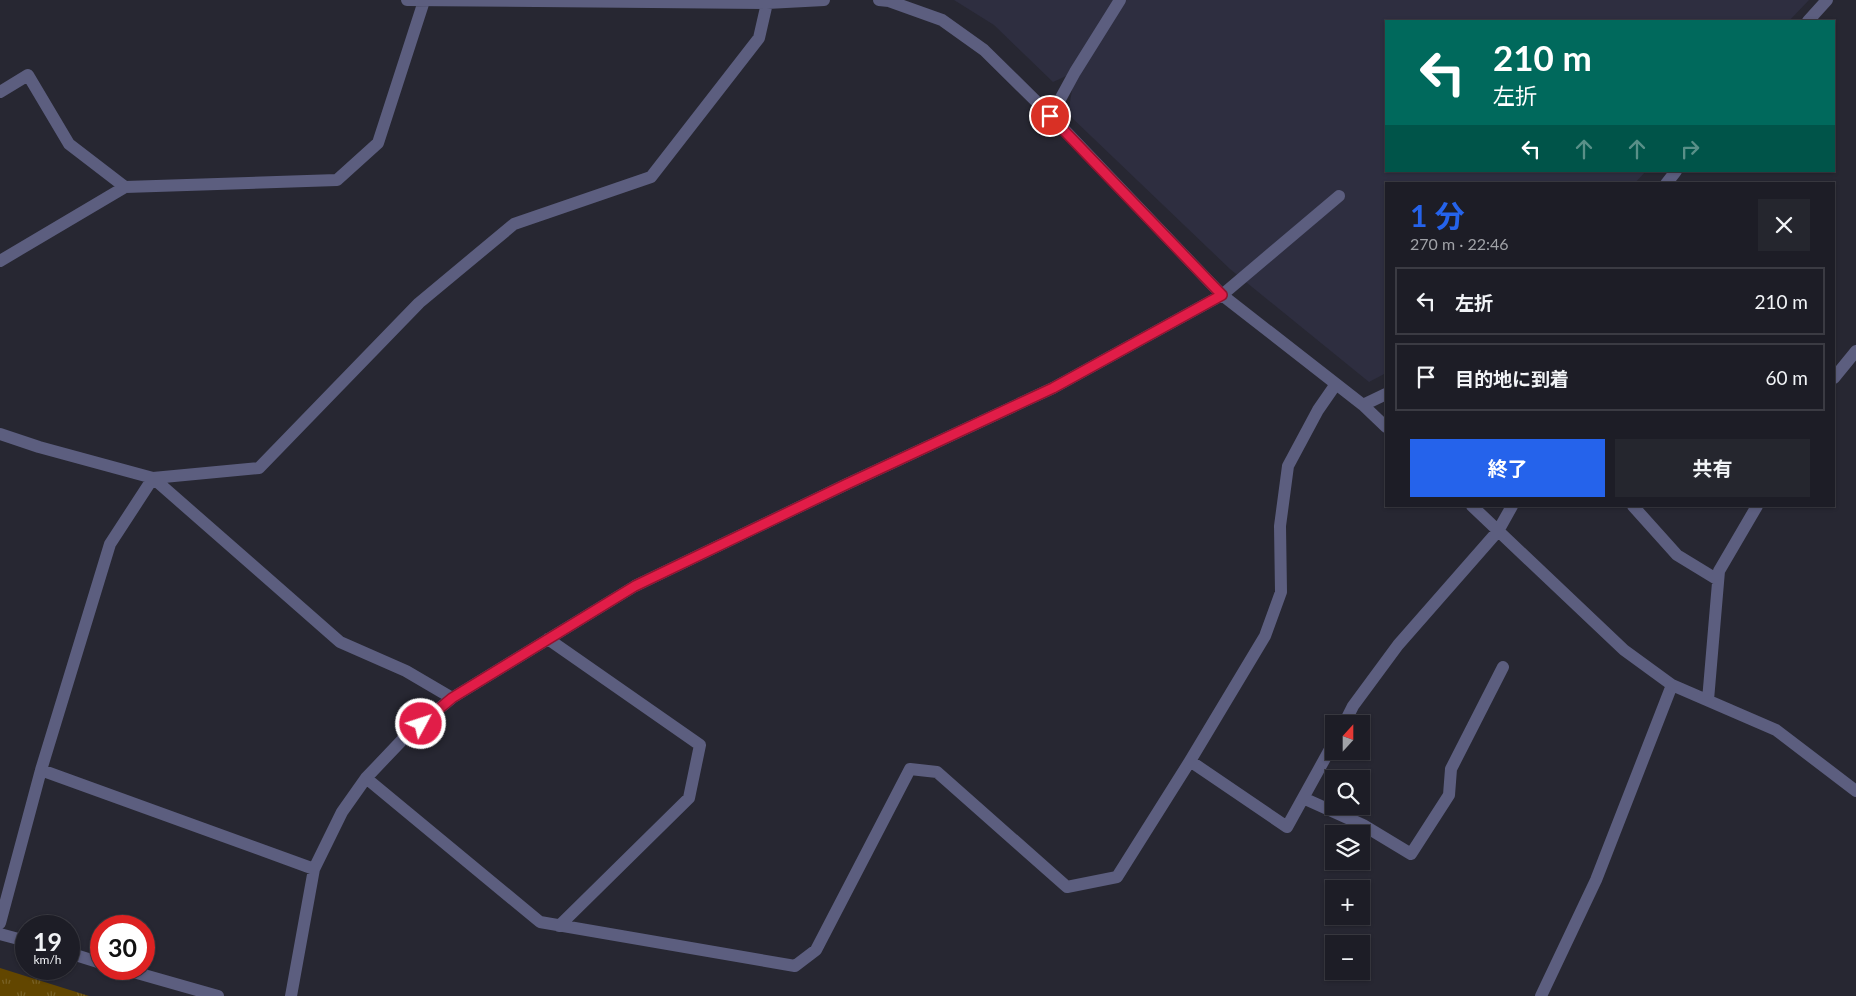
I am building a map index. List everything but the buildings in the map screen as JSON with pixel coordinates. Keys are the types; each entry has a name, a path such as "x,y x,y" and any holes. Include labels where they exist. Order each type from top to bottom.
{"street":[{"path":"407,0 767,3 824,0"},
{"path":"879,0 889,1 942,20 984,50 1222,295 1363,405 1385,426"},
{"path":"1050,116 1120,0"},
{"path":"1809,20 1827,0"},
{"path":"0,262 125,187 337,180 378,143 424,1"},
{"path":"0,434 39,447 153,478 259,468 420,303 514,224 651,177 759,38 767,3"},
{"path":"0,92 28,75 68,144 125,187"},
{"path":"1668,182 1675,172"},
{"path":"292,996 314,869 342,812 366,778 406,736 452,698 635,586 1053,388 1222,295 1339,196"},
{"path":"1835,377 1856,351"},
{"path":"366,778 540,922 795,966 816,950 910,768 937,772 1067,887 1117,877 1190,761 1265,636 1281,592 1280,526 1288,466 1318,410 1336,384"},
{"path":"1363,405 1385,394"},
{"path":"153,478 340,642 406,671 452,698"},
{"path":"0,923 41,770 110,544 153,478"},
{"path":"1473,507 1624,650 1672,685 1776,730 1856,791"},
{"path":"1349,715 1398,645 1498,531 1511,507"},
{"path":"1634,507 1677,555 1718,580"},
{"path":"1708,700 1719,571 1756,507"},
{"path":"548,639 700,745 688,798 559,926"},
{"path":"1303,798 1363,825 1411,854 1450,795 1451,769 1503,667"},
{"path":"1541,996 1596,880 1672,685"},
{"path":"1190,761 1287,827 1325,758"},
{"path":"41,770 314,869"},
{"path":"0,934 15,938"},
{"path":"155,978 218,996"}],"shaded area":[{"path":"954,0 1809,0 1790,20 1385,20 1385,172 1645,172 1636,182 1385,182 1385,374 1369,382 1230,269 1068,114 1075,72 1053,82 994,25"}],"green space":[{"path":"0,968 15,973 15,980 38,980 89,996 0,996"}],"route":[{"path":"421,724 452,698 635,586 1053,388 1222,295 1050,116"}]}
